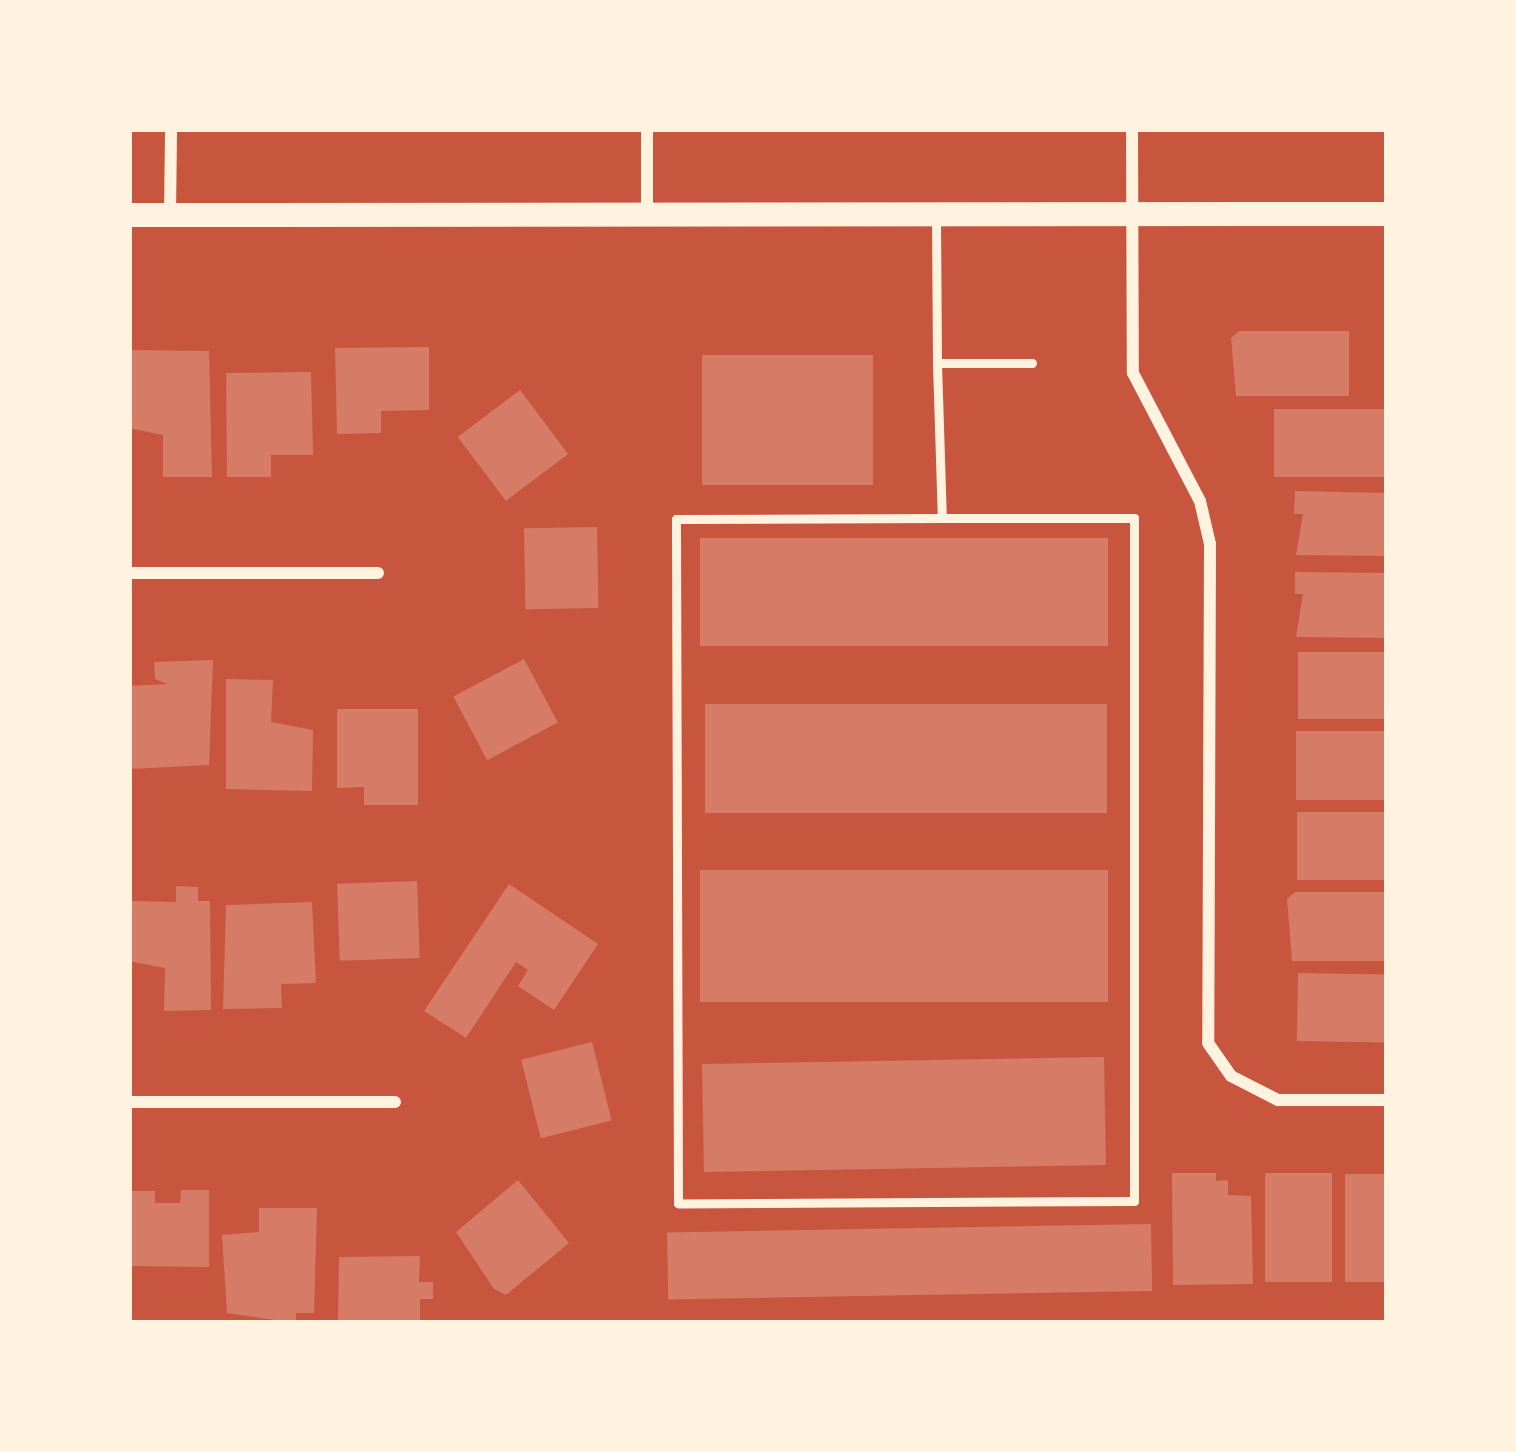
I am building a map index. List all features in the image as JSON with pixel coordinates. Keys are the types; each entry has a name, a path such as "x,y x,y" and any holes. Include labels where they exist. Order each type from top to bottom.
{"main road":[{"path":"129,215 1387,214"}],"street":[{"path":"170,215 171,129"},
{"path":"647,129 647,214"},
{"path":"1132,129 1133,373 1201,501 1210,544 1208,1043 1231,1076 1278,1100 1387,1100"},
{"path":"129,573 378,573"},
{"path":"129,1102 395,1102"}],"lane":[{"path":"936,214 942,518"},
{"path":"937,363 1032,363"},
{"path":"942,518 1134,518 1134,1201 678,1203 676,519 942,518"}],"building":[{"path":"1239,331 1349,331 1349,396 1236,396 1231,338"},
{"path":"429,347 429,410 381,411 381,433 337,434 335,348"},
{"path":"129,350 209,351 212,477 163,477 163,435 129,428"},
{"path":"702,355 873,355 873,485 702,485"},
{"path":"311,372 313,455 271,455 271,477 227,477 226,373"},
{"path":"520,390 568,454 506,501 458,437"},
{"path":"1274,409 1385,409 1385,477 1274,477"},
{"path":"1295,491 1387,493 1387,556 1296,555 1303,514 1294,514"},
{"path":"597,527 598,608 525,609 524,528"},
{"path":"700,538 1108,538 1108,646 700,646"},
{"path":"1295,572 1387,573 1387,638 1296,637 1303,594 1295,594"},
{"path":"1298,652 1387,652 1387,719 1298,719"},
{"path":"524,659 558,723 487,760 453,697"},
{"path":"213,660 209,765 129,769 129,686 167,684 155,679 154,662"},
{"path":"226,679 273,680 271,722 313,730 312,791 226,789"},
{"path":"705,704 1107,704 1107,813 705,813"},
{"path":"337,709 418,709 418,805 364,805 364,787 337,788"},
{"path":"1296,731 1387,731 1387,800 1296,800"},
{"path":"1297,812 1387,812 1387,880 1297,880"},
{"path":"700,870 1108,870 1108,1002 700,1002"},
{"path":"417,881 420,958 340,961 337,884"},
{"path":"509,884 598,944 554,1010 518,986 528,970 516,962 466,1038 424,1011"},
{"path":"176,886 198,887 198,901 210,901 211,1010 164,1011 165,968 129,961 129,901 176,902"},
{"path":"1295,892 1387,892 1387,961 1292,961 1287,899"},
{"path":"312,902 316,983 281,984 282,1008 223,1009 226,905"},
{"path":"1298,973 1387,975 1386,1043 1297,1041"},
{"path":"592,1042 612,1121 541,1138 521,1060"},
{"path":"1104,1057 1106,1165 704,1172 702,1064"},
{"path":"1172,1173 1216,1173 1216,1181 1228,1180 1228,1195 1251,1196 1253,1284 1173,1285"},
{"path":"1265,1173 1332,1173 1332,1282 1265,1282"},
{"path":"1345,1174 1387,1174 1387,1282 1345,1282"},
{"path":"518,1180 569,1243 506,1295 494,1289 456,1232"},
{"path":"181,1190 209,1190 209,1267 129,1266 129,1191 155,1191 155,1203 180,1203"},
{"path":"259,1208 317,1208 314,1313 296,1313 296,1323 227,1313 222,1235 259,1232"},
{"path":"1151,1224 1152,1291 668,1299 667,1232"},
{"path":"420,1256 419,1282 433,1282 433,1299 420,1299 420,1323 338,1323 339,1257"}]}
